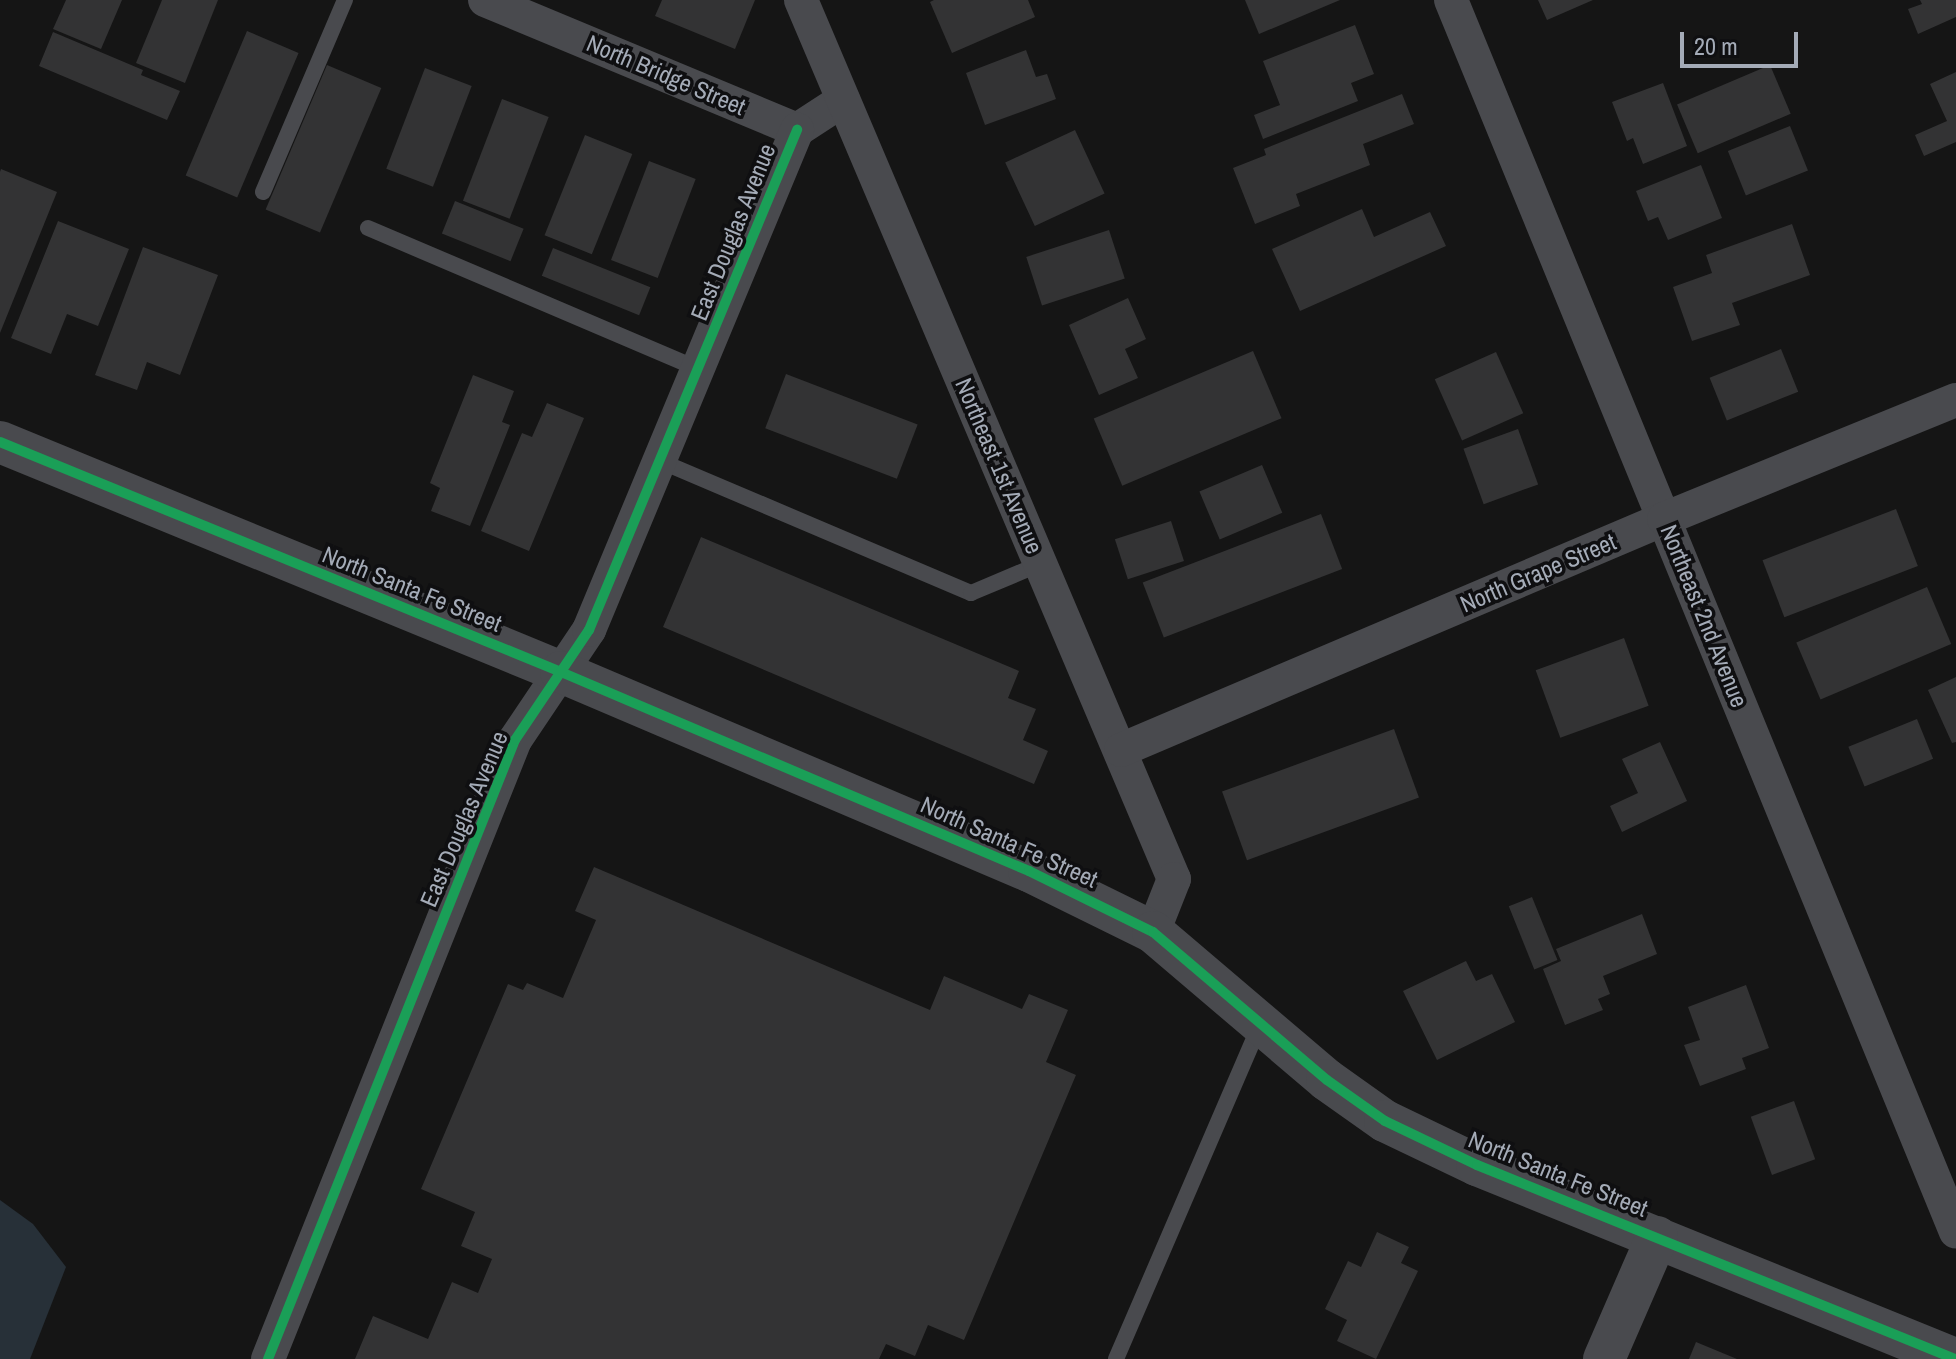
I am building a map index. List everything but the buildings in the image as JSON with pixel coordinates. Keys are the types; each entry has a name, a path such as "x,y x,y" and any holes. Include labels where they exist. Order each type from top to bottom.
{"street":[{"name":"North Bridge Street","path":"485,0 797,130"},
{"name":"Northeast 1st Avenue","path":"801,0 1174,879 1153,932"},
{"name":"Northeast 2nd Avenue","path":"1451,0 1956,1232"},
{"path":"797,130 843,100"},
{"name":"East Douglas Avenue","path":"268,1359 515,740 589,630 797,130"},
{"name":"North Grape Street","path":"1121,750 1664,519 1956,400"},
{"name":"North Santa Fe Street","path":"0,442 561,672 1029,871 1153,932 1327,1080 1385,1121 1477,1165 1955,1359"},
{"path":"1604,1359 1657,1237"}],"lane":[{"path":"263,192 345,0"},
{"path":"368,228 698,369"},
{"path":"660,461 971,593 1040,564"},
{"path":"1116,1359 1261,1022"}],"shaded area":[{"path":"0,1200 33,1224 66,1267 30,1359 0,1359"}],"cycle path":[{"path":"268,1359 515,740 589,630 797,130"},
{"path":"0,442 561,672 1029,871 1153,932 1327,1080 1385,1121 1477,1165 1955,1359"}]}
